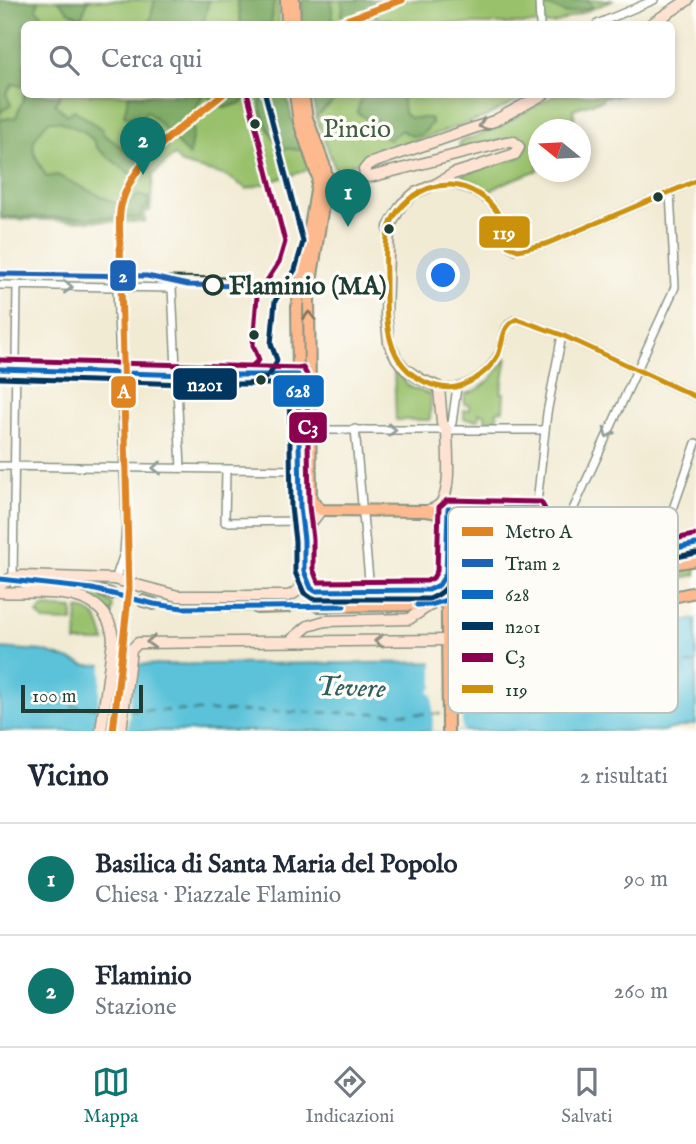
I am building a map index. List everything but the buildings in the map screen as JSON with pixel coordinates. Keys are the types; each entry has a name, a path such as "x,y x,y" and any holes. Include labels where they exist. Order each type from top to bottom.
{"main road":[{"path":"286,0 287,21"},
{"path":"294,0 295,21"},
{"path":"296,98 299,122 322,172 299,291 299,470 304,571 310,587 314,590 429,590 446,605"},
{"path":"304,98 326,188 310,290 311,500 321,510 426,511 442,515 447,523 448,731"},
{"path":"678,563 696,560"},
{"path":"678,596 696,592"},
{"path":"143,601 154,604"},
{"path":"317,606 430,605"},
{"path":"257,608 288,607"}],"street":[{"path":"539,0 540,21"},
{"path":"604,21 654,0"},
{"path":"656,21 688,0"},
{"path":"537,98 494,121 369,164 364,170 365,175 370,177 506,142 519,145 516,154 453,174 418,191 398,209 389,227 386,315 389,343 397,359 414,376 439,387 457,387 471,381 488,368 497,355 504,331 511,321 522,320 562,335 696,397"},
{"path":"436,184 463,187 485,199 500,218 507,243 512,249 543,245 696,181"},
{"path":"575,507 675,287 670,192"},
{"path":"0,285 172,288 181,468"},
{"path":"13,576 17,285"},
{"path":"116,580 125,539 125,468 117,288"},
{"path":"536,507 545,430 562,335"},
{"path":"0,369 255,375 298,380 310,368"},
{"path":"439,387 442,420 447,430 447,523"},
{"path":"447,430 452,423 457,387"},
{"path":"355,429 370,590"},
{"path":"310,430 545,430"},
{"path":"674,507 696,443"},
{"path":"0,466 299,470"},
{"path":"226,468 226,522 301,521"},
{"path":"426,511 440,504 447,485"},
{"path":"304,540 311,523 321,510"},
{"path":"678,548 696,544"},
{"path":"0,584 13,576 116,580 178,596 287,596 296,593 300,588 304,571"},
{"path":"429,590 439,585 446,574"},
{"path":"13,576 38,593"},
{"path":"0,592 74,596 94,604 109,622 112,647 101,731"},
{"path":"289,642 308,626 325,621 409,619 430,605"},
{"path":"121,731 131,650 138,643 447,645"}],"green space":[{"path":"0,0 278,0 279,21 21,21 21,98 288,98 294,132 311,169 247,189 227,176 182,164 174,155 153,175 150,211 145,211 145,222 1,219"},
{"path":"0,0 39,0 36,9 50,21 21,21 21,86 13,84 6,94 11,105 0,112"},
{"path":"58,0 88,0 81,18 68,11"},
{"path":"155,0 209,0 204,21 150,21"},
{"path":"237,0 274,0 271,21 240,21"},
{"path":"301,0 614,0 562,21 303,21"},
{"path":"301,0 331,0 333,21 303,21"},
{"path":"341,0 392,0 380,7 376,16 392,21 341,21 343,7"},
{"path":"544,0 585,0 591,3 592,7 566,14 546,7"},
{"path":"23,98 59,98 55,104 67,115 74,110 149,167 139,181 98,149 83,131 59,121 49,121 34,142 35,154 47,177 57,175 119,205 129,204 138,195 148,198 148,208 142,209 141,218 1,217 0,120 16,117"},
{"path":"128,98 201,98 192,114 193,131 189,156 146,111 139,123 124,115"},
{"path":"211,98 245,98 244,102 225,108"},
{"path":"261,98 287,98 301,150 282,148 265,123"},
{"name":"Pincio","path":"313,98 522,98 485,117 336,171 316,117"},
{"path":"313,98 337,98 316,117"},
{"path":"361,98 402,98 404,113 410,118 430,118 432,123 422,135 412,136 401,130 389,140 384,136 379,121 370,121 357,112"},
{"path":"550,98 603,98 573,109 574,119 528,119 528,145 523,137 516,135 512,139 460,148 459,142 495,129"},
{"path":"528,145 528,174 501,184 491,191 462,176 462,174 523,155"},
{"path":"507,357 501,393 504,393 503,410 497,411 497,420 485,420 485,414 479,413 479,420 464,419 464,410 469,410 469,405 464,404 465,394 484,385 495,375"},
{"path":"394,370 410,387 431,395 430,420 396,420"},
{"path":"696,563 696,575 678,579 678,565"},
{"path":"38,582 108,585 101,596 113,605 112,615 91,596 37,587"},
{"path":"43,607 73,609 73,622 44,621 37,614"},
{"path":"78,609 94,616 100,624 105,642 76,642"}],"water":[{"name":"Tevere","path":"696,619 696,724 661,731 0,731 0,648 43,651 86,665 448,662 448,713 678,713 678,623"}],"pier":[{"path":"433,659 448,659 448,713 462,713 462,729 465,731 430,731 433,729 433,696 429,692 433,687"},
{"path":"103,662 135,662 127,731 95,731"}],"ferry route":[{"path":"678,666 696,663"},
{"path":"71,706 102,708"},
{"path":"107,709 119,710"},
{"path":"128,710 444,714"},
{"path":"453,714 486,713"}],"tunnel":[{"path":"16,581 103,592"},
{"path":"111,594 143,601"},
{"path":"154,604 183,608 257,608"},
{"path":"288,607 317,606"}],"tram line":[{"name":"2","path":"0,274 147,276 188,285 245,286"},
{"path":"147,276 245,278"}],"metro line":[{"name":"A","path":"343,21 402,0"},
{"name":"A","path":"113,731 129,589 120,211 127,188 149,157 218,98"}],"transit line":[{"name":"C3","path":"238,366 252,366 259,360 253,345 257,296 279,262 285,242 249,98"},
{"name":"n201","path":"238,384 262,380 274,367 277,360 271,344 275,301 295,270 303,242 266,98"},
{"name":"119","path":"696,181 546,244 518,250 508,246 499,215 479,194 451,185 430,188 403,205 392,222 386,244 386,310 390,339 402,364 425,382 452,388 475,379 495,361 508,326 517,319 562,335 696,397"},
{"name":"C3","path":"0,360 303,368 307,375 313,569 318,582 427,581 433,578 437,571 439,507 447,500 541,502 544,507"},
{"name":"628","path":"0,369 187,375 298,375 304,571 315,591 429,590 439,585 446,574 448,509"},
{"name":"n201","path":"0,378 187,384 289,384 295,572 304,593 313,599 429,599 448,586"},
{"name":"C3","path":"678,538 694,535"},
{"name":"628","path":"678,548 696,544"},
{"name":"n201","path":"678,557 696,553"},
{"name":"628","path":"0,579 92,589 183,608 344,606"},
{"name":"628","path":"417,605 430,605 448,600"}],"place":[{"name":"Flaminio","path":"143,175"},
{"name":"Basilica di Santa Maria del Popolo","path":"348,227"},
{"name":"Flaminio (MA)","path":"213,285"}]}
